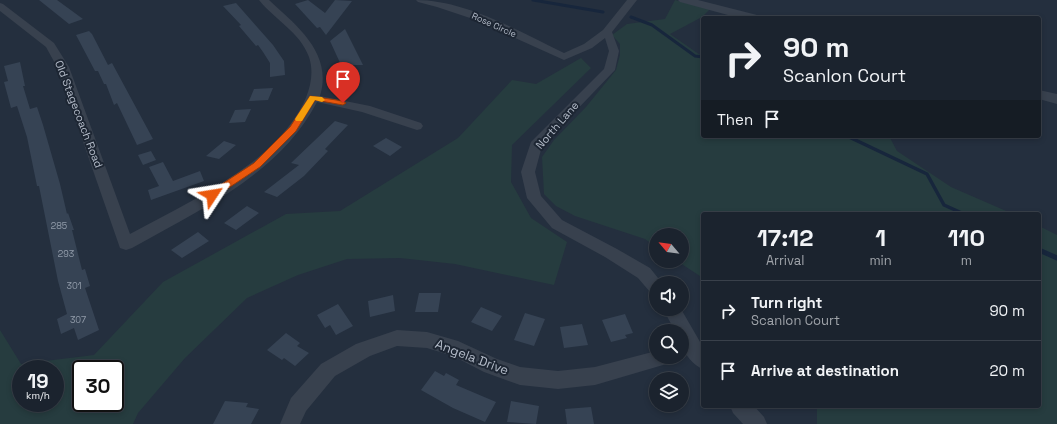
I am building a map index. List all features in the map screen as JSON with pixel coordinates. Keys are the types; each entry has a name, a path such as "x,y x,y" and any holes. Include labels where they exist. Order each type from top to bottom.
{"street":[{"path":"264,0 304,40 314,57 317,76 313,98 358,106 401,119 417,126"},
{"name":"Rose Circle","path":"421,0 476,16 564,57 588,46 607,32"},
{"path":"607,32 632,0"},
{"path":"684,0 745,16"},
{"name":"Old Stagecoach Road","path":"0,6 50,45 63,67 126,244 200,203 257,165 293,129 313,98"},
{"name":"North Lane","path":"607,32 613,44 615,57 608,70 536,145 528,172 534,198 557,224 611,253 644,273 649,279"},
{"path":"1041,95 1057,99"},
{"path":"675,316 693,354"},
{"name":"Angela Drive","path":"290,424 298,405 328,370 363,350 396,338 427,340 458,349 491,366 520,376 558,380 595,376 649,361"},
{"path":"742,408 758,424"}],"green space":[{"path":"675,0 710,9 701,18 670,34 701,56 701,138 890,138 897,151 951,187 1008,212 701,212 701,277 688,268 689,268 689,228 649,228 649,242 645,239 575,216 556,206 544,194 542,157 554,140 586,107 616,70 620,55 620,44 612,35 627,24 665,19"},
{"path":"581,58 591,68 512,145 511,182 531,218 567,242 554,285 455,264 400,258 347,259 298,275 247,298 185,358 138,413 133,424 0,424 0,330 19,360 12,360 12,412 64,412 64,360 53,360 94,355 163,282 286,214 340,211 458,138 512,80 536,84"},
{"path":"1041,227 1057,235 1057,424 817,424 817,408 1041,408"}],"building":[{"path":"39,0 57,0 83,19 69,24"},
{"path":"308,0 325,13 335,0 352,1 326,35 320,27 317,28 295,4"},
{"path":"236,3 273,45 284,61 285,75 270,77 270,63 263,52 258,45 256,46 239,26 241,25 223,6"},
{"path":"345,29 363,65 341,65 330,41"},
{"path":"89,31 108,65 112,63 153,139 137,145 117,103 114,105 106,84 104,84 98,71 95,71 76,35"},
{"path":"20,62 25,86 23,86 30,109 37,107 60,184 67,214 68,213 74,230 72,230 82,270 85,269 90,286 85,288 99,330 78,340 74,328 61,334 57,319 67,314 58,281 39,186 37,186 27,137 17,106 11,108 4,82 8,81 4,66"},
{"path":"273,88 268,100 249,101 254,89"},
{"path":"251,109 245,122 229,123 235,110"},
{"path":"335,121 348,125 325,149 328,151 304,176 277,197 264,192 299,165 291,163"},
{"path":"386,138 402,147 390,156 373,146"},
{"path":"224,141 236,145 219,159 206,156"},
{"path":"151,151 156,160 143,165 138,155"},
{"path":"163,162 173,181 200,171 204,181 151,200 148,190 159,186 149,167"},
{"path":"247,206 259,213 236,230 224,223"},
{"path":"198,232 209,241 182,258 171,250"},
{"path":"419,293 441,293 438,312 415,312"},
{"path":"393,295 395,311 370,317 368,301"},
{"path":"338,304 353,326 336,335 330,325 325,328 317,315"},
{"path":"481,307 502,316 492,331 471,322"},
{"path":"525,313 545,319 534,346 514,340"},
{"path":"625,314 633,333 625,335 627,338 611,342 602,320"},
{"path":"582,324 588,345 564,348 560,327"},
{"path":"286,333 300,343 297,346 309,353 295,366 284,358 282,360 267,350"},
{"path":"435,371 444,376 446,373 459,380 456,385 496,402 485,422 453,408 421,390"},
{"path":"225,401 248,403 246,407 259,409 251,424 213,424"},
{"path":"511,401 539,406 536,424 507,422"},
{"path":"591,407 594,424 567,424 565,409"}],"waterway":[{"path":"533,0 603,12"},
{"path":"631,17 652,25 695,56 701,57"},
{"path":"851,138 927,174 944,205 960,212"},
{"path":"1041,251 1057,258"}],"slow traffic":[{"path":"299,119 313,98 322,100"}],"route":[{"path":"212,195 257,165 293,129 313,98 343,103"}]}
